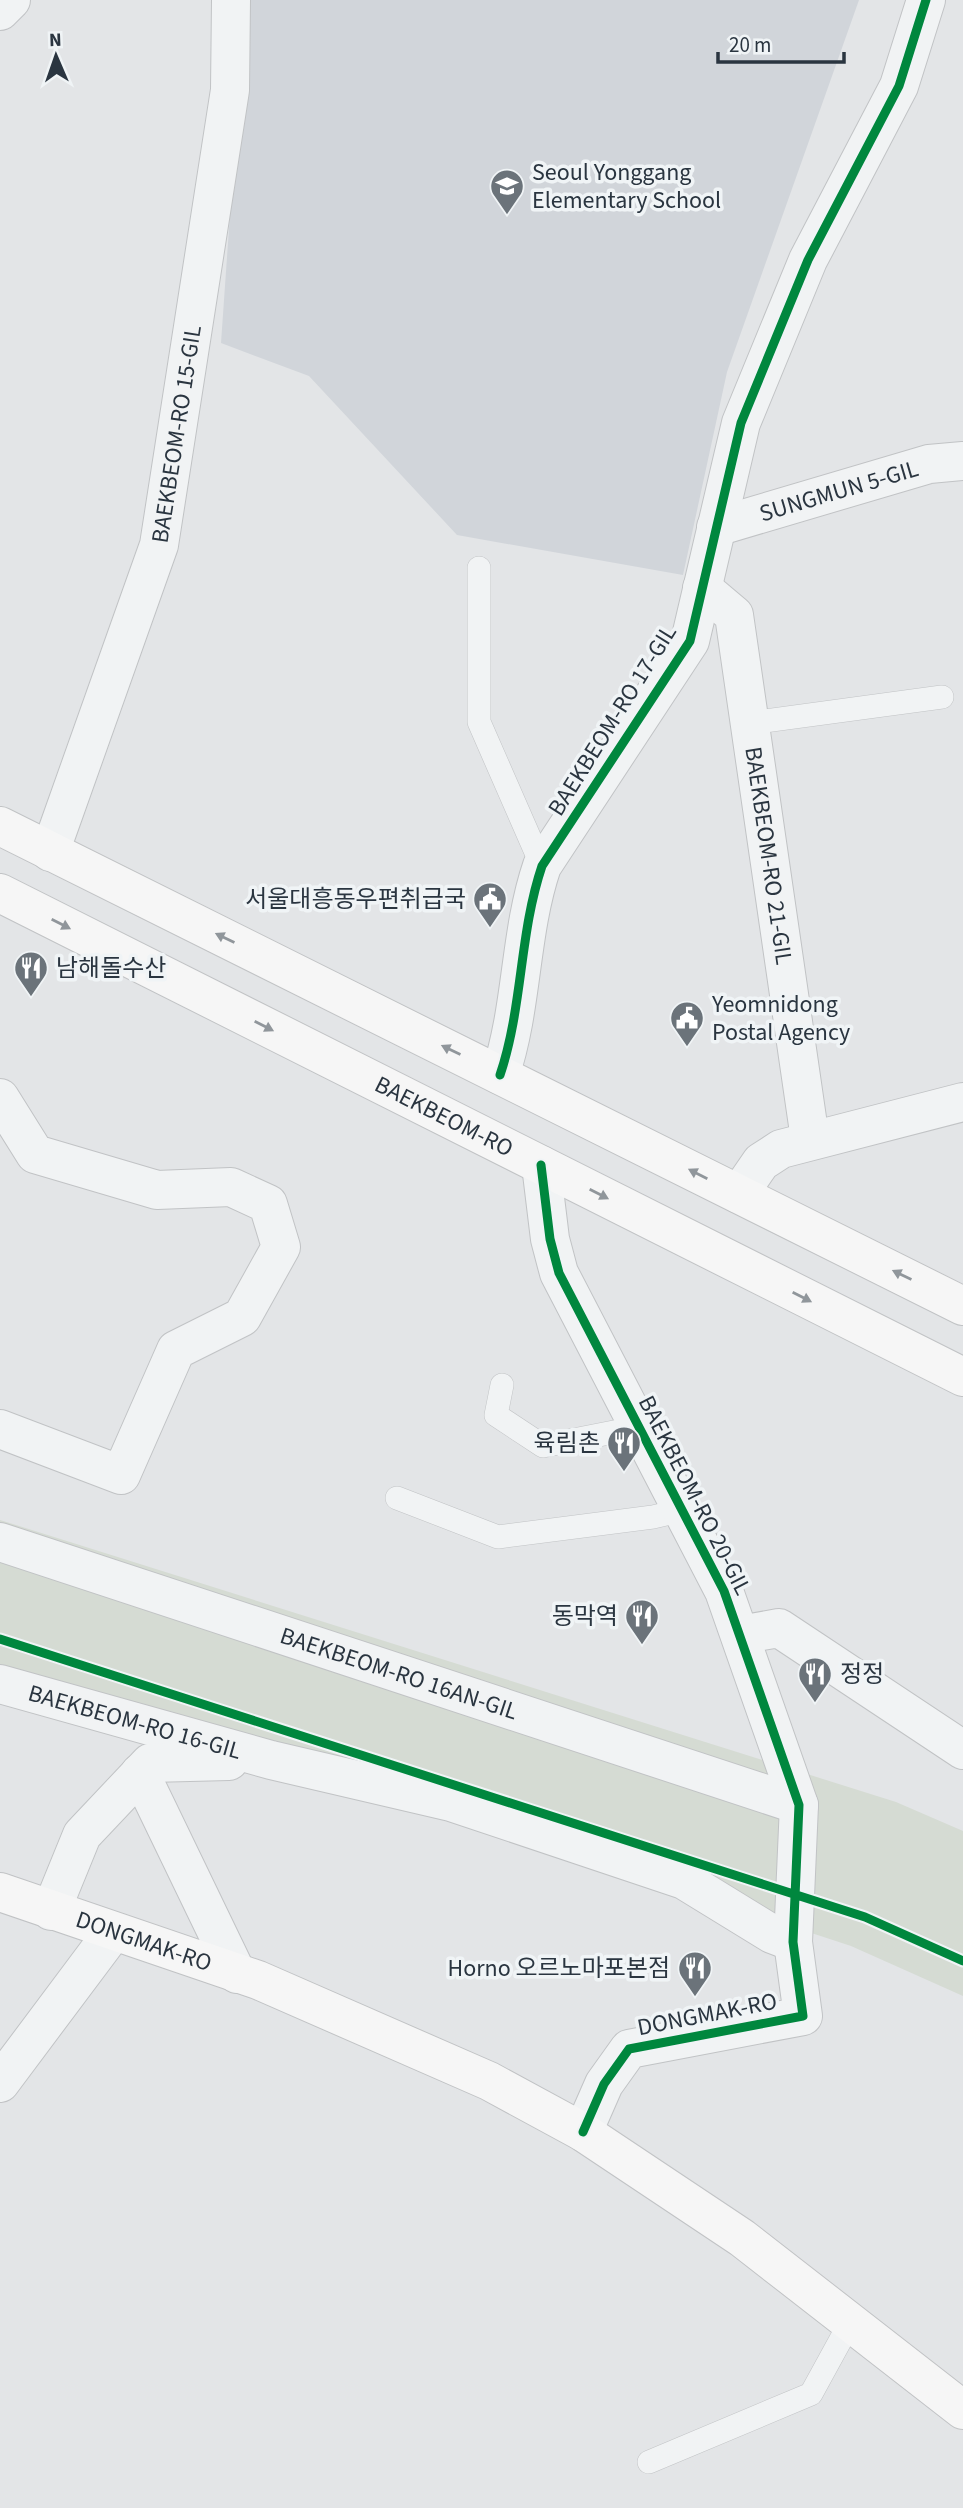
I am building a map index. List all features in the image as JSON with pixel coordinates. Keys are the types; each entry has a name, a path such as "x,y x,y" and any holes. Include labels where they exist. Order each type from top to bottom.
{"main road":[{"path":"0,826 963,1306"},
{"name":"BAEKBEOM-RO","path":"2,897 963,1377"},
{"name":"DONGMAK-RO","path":"0,1892 237,1974 489,2081 583,2132 742,2238 963,2410"}],"street":[{"path":"0,11 11,0"},
{"name":"BAEKBEOM-RO 15-GIL","path":"50,852 159,545 230,90 231,0"},
{"name":"BAEKBEOM-RO 17-GIL","path":"500,1075 510,1046 529,904 542,866 690,641 740,424 808,260 899,86 926,0"},
{"name":"SUNGMUN 5-GIL","path":"716,527 929,464 963,461"},
{"name":"BAEKBEOM-RO 21-GIL","path":"702,589 734,614 810,1139"},
{"path":"0,1098 34,1154 157,1190 232,1187 268,1204 281,1247 242,1317 176,1350 121,1475 0,1429"},
{"path":"739,1195 761,1162 781,1149 810,1139 963,1102"},
{"name":"BAEKBEOM-RO 20-GIL","path":"541,1165 550,1239 559,1273 724,1591 799,1805 793,1942 803,2015"},
{"name":"BAEKBEOM-RO 16AN-GIL","path":"0,1542 799,1805"},
{"path":"740,1635 779,1628 963,1750"},
{"name":"BAEKBEOM-RO 16-GIL","path":"0,1684 271,1760"},
{"path":"271,1760 452,1802 684,1880 772,1934 793,1942"},
{"name":"DONGMAK-RO","path":"51,1911 82,1835 150,1763 271,1760"},
{"name":"DONGMAK-RO","path":"140,1773 237,1974"},
{"path":"0,2083 113,1932"},
{"name":"DONGMAK-RO","path":"583,2132 604,2084 629,2049 803,2015"}],"lane":[{"name":"BAEKBEOM-RO 17-GIL","path":"479,568 479,722 542,866"},
{"path":"750,723 943,697"},
{"name":"BAEKBEOM-RO 20-GIL","path":"502,1385 496,1415 543,1446 619,1431 637,1423"},
{"name":"BAEKBEOM-RO 20-GIL","path":"397,1498 498,1537 653,1517 682,1510"},
{"path":"649,2462 811,2394 850,2321"}],"shaded area":[{"name":"Seoul Yonggang Elementary School","path":"245,0 859,0 727,372 683,575 457,535 309,376 221,343"},
{"path":"0,1520 896,1802 963,1831 963,1996 851,1946 0,1667"}],"cycle path":[{"path":"500,1075 513,1023 529,918 542,866 690,641 741,423 808,260 899,86 926,0"},
{"path":"541,1165 550,1239 559,1273 724,1591 799,1805 793,1942 803,2016 629,2049 604,2084 583,2132"},
{"path":"0,1639 865,1917 963,1961"}],"place":[{"name":"Seoul Yonggang Elementary School","path":"507,216"},
{"name":"서울대흥동우편취급국","path":"490,929"},
{"name":"남해돌수산","path":"31,998"},
{"name":"Yeomnidong Postal Agency","path":"687,1048"},
{"name":"육림촌","path":"624,1473"},
{"name":"동막역","path":"642,1646"},
{"name":"정정","path":"815,1704"},
{"name":"Horno 오르노마포본점","path":"695,1998"}]}
